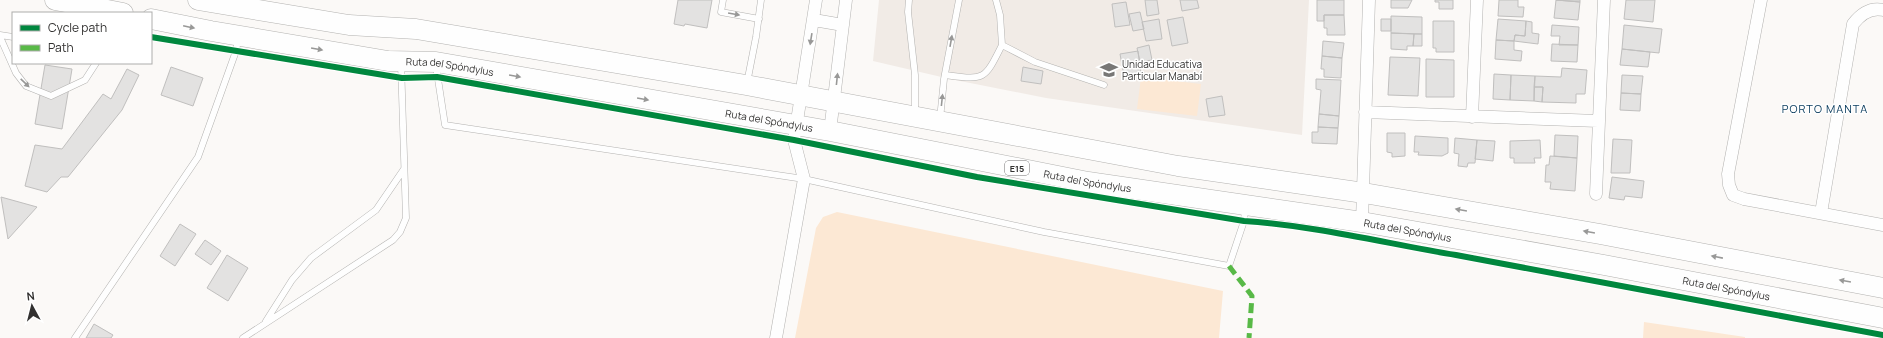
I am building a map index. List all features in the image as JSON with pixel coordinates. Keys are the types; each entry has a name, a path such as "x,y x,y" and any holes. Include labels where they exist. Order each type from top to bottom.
{"highway":[{"path":"56,0 118,12"},
{"path":"198,0 349,25 416,29 746,85 1178,166 1364,193 1600,234 1883,288"},
{"name":"Ruta del Spóndylus","path":"152,19 388,61 401,60 436,62 830,131 1088,182 1362,222 1883,318"}],"street":[{"path":"776,338 804,179 794,140 816,0"},
{"path":"830,131 835,102 846,0"},
{"path":"1362,222 1369,0"},
{"path":"1472,117 1478,0"},
{"path":"1596,194 1604,0"},
{"path":"1761,0 1728,174 1729,185 1733,195 1744,200 1883,225"},
{"path":"1821,213 1853,24 1865,13 1875,10 1883,10"},
{"path":"814,20 843,25"},
{"path":"1365,112 1598,121"}],"lane":[{"path":"723,0 721,12 759,18"},
{"path":"746,85 761,0"},
{"path":"909,0 908,12 915,75 915,117"},
{"path":"940,121 945,75 959,0"},
{"path":"945,75 971,78 982,76 989,71 1002,45 1000,15 996,0"},
{"path":"75,338 198,157 236,51 238,35"},
{"path":"12,37 0,36 12,64"},
{"path":"1002,45 1035,62 1104,85"},
{"path":"242,338 392,240 400,232 406,218 401,60"},
{"path":"436,62 445,125 804,179 1044,232 1229,266 1244,221 1246,205"},
{"path":"12,64 16,73 26,86 51,96 84,80 95,64"},
{"path":"264,324 302,267 376,210 404,169"}],"shaded area":[{"name":"Unidad Educativa Particular Manabí","path":"879,0 1309,0 1302,135 1046,98 950,79 873,61"},
{"path":"1141,77 1201,84 1197,116 1137,109"},
{"path":"837,212 1223,291 1219,338 795,338 816,228 823,217"},
{"path":"1644,322 1745,337 1745,338 1643,338"}],"building":[{"path":"678,0 712,0 707,28 685,24 684,26 674,24"},
{"path":"1145,0 1157,0 1159,14 1147,16"},
{"path":"1180,0 1197,0 1199,8 1182,11"},
{"path":"1317,0 1344,0 1344,15 1324,15 1324,21 1317,21"},
{"path":"1391,0 1412,0 1408,8 1391,8"},
{"path":"1435,0 1453,0 1453,9 1439,9 1439,2 1435,2"},
{"path":"1499,0 1518,0 1518,7 1524,7 1523,17 1498,16"},
{"path":"1556,0 1580,0 1580,2"},
{"path":"1556,0 1580,2 1578,20 1554,18"},
{"path":"1626,0 1655,0 1653,22 1624,19"},
{"path":"1126,2 1130,25 1115,27 1112,4"},
{"path":"1140,12 1144,29 1133,31 1129,14"},
{"path":"1324,15 1344,15 1345,35 1327,35 1327,28 1324,28"},
{"path":"1391,16 1422,17 1422,34 1391,33"},
{"path":"1183,17 1188,43 1172,46 1167,20"},
{"path":"1159,19 1162,39 1146,41 1142,22"},
{"path":"1381,19 1391,19 1391,31 1381,31"},
{"path":"1498,19 1526,21 1525,36 1515,35 1514,41 1496,40"},
{"path":"1433,21 1454,21 1454,52 1436,52 1436,48 1433,48"},
{"path":"1526,21 1532,22 1532,33 1539,34 1538,44 1514,41 1515,35 1525,36"},
{"path":"1552,25 1579,27 1578,45 1559,45 1560,36 1551,36"},
{"path":"1624,25 1662,29 1659,53 1622,49"},
{"path":"1391,33 1414,34 1413,46 1407,46 1407,50 1391,49"},
{"path":"1414,34 1422,34 1422,46 1413,46"},
{"path":"1496,40 1514,41 1514,50 1522,51 1521,61 1495,59"},
{"path":"1323,41 1344,43 1342,58 1322,56"},
{"path":"1552,44 1578,45 1577,62 1551,61"},
{"path":"1149,45 1152,60 1140,62 1137,48"},
{"path":"1622,49 1650,52 1648,67 1620,65"},
{"path":"1138,51 1141,73 1124,76 1120,54"},
{"path":"1322,56 1342,58 1341,78 1324,77 1324,69 1321,69"},
{"path":"1390,57 1420,58 1418,96 1388,95"},
{"path":"1426,59 1454,60 1454,97 1426,97"},
{"path":"45,65 72,69 62,129 35,124"},
{"path":"171,67 203,78 193,106 161,95"},
{"path":"1023,67 1043,71 1041,84 1021,81"},
{"path":"1562,68 1587,70 1585,94 1576,94 1576,103 1542,102 1543,87 1534,87 1535,76 1561,77"},
{"path":"127,69 139,75 122,110 68,177 61,177 47,192 25,186 35,145 62,149 103,94 111,99"},
{"path":"1494,74 1511,75 1510,100 1493,99"},
{"path":"1511,75 1535,76 1534,101 1510,100"},
{"path":"1622,75 1643,76 1641,94 1621,93"},
{"path":"1316,79 1341,80 1339,116 1319,114 1321,90 1316,89"},
{"path":"1534,87 1543,87 1542,102 1534,101"},
{"path":"1621,93 1641,94 1640,111 1620,110"},
{"path":"1222,96 1225,115 1209,117 1206,99"},
{"path":"1319,114 1339,116 1338,128 1318,127"},
{"path":"1318,127 1338,128 1337,144 1312,143 1312,132 1318,132"},
{"path":"1387,133 1405,133 1405,156 1392,157 1392,153 1387,152"},
{"path":"1555,135 1578,136 1577,158 1554,156"},
{"path":"1415,136 1448,138 1448,153 1442,156 1418,155 1419,152 1414,152"},
{"path":"1455,138 1477,140 1475,163 1468,163 1467,167 1458,166 1459,154 1454,153"},
{"path":"1613,139 1632,140 1630,173 1611,173"},
{"path":"1477,140 1495,141 1493,161 1475,159"},
{"path":"1540,140 1541,158 1534,158 1535,163 1514,163 1514,158 1510,158 1510,141"},
{"path":"1550,156 1577,158 1575,191 1550,189 1551,182 1545,182 1546,165 1549,165"},
{"path":"1612,177 1644,181 1642,198 1625,196 1624,200 1609,198"},
{"path":"1,197 37,207 8,239"},
{"path":"180,224 196,234 175,266 160,256"},
{"path":"205,240 221,251 211,265 195,254"},
{"path":"227,255 248,268 228,301 207,288"},
{"path":"94,324 113,335 111,338 86,338"}],"marked path":[{"path":"1229,266 1252,296 1249,338"}],"cycle path":[{"path":"152,37 402,78 437,77 794,140 977,177 1244,221 1271,223 1350,235 1883,335"}],"place":[{"name":"Unidad Educativa Particular Manabí","path":"1109,70"}],"district":[{"name":"PORTO MANTA","path":"1825,108"}]}
